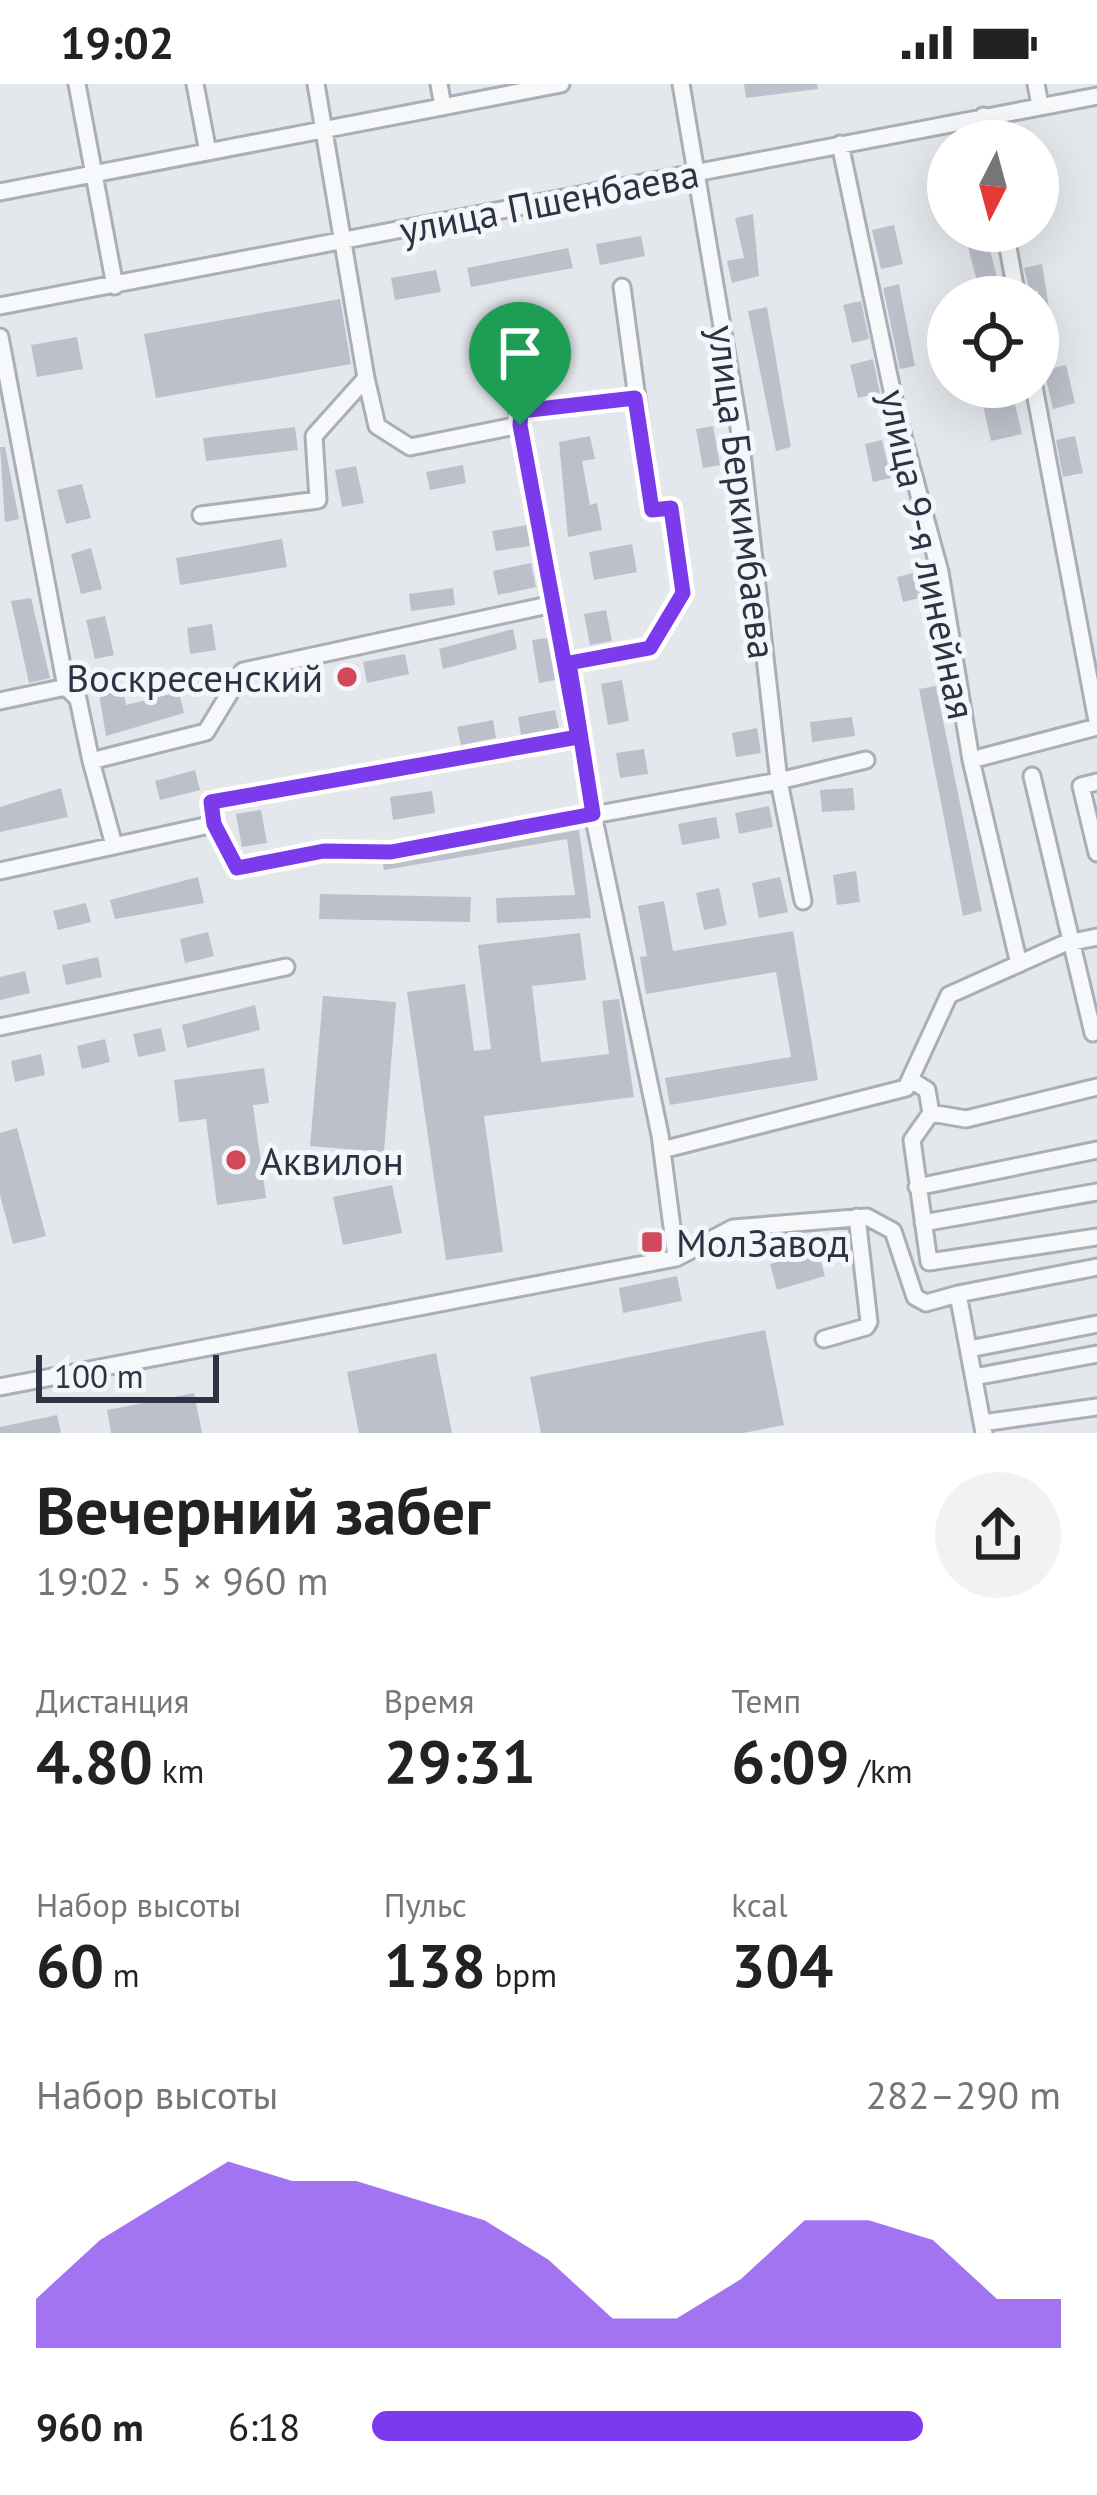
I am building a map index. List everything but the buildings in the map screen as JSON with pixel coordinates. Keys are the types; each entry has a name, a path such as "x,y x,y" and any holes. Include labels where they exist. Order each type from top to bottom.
{"street":[{"path":"77,84 115,286"},
{"path":"195,84 208,152"},
{"path":"316,84 377,425 410,447 521,418 635,398"},
{"path":"439,84 443,107"},
{"path":"0,192 557,84"},
{"name":"улица Беркимбаева","path":"681,84 739,427 779,781 803,901"},
{"path":"1036,84 1040,105"},
{"name":"улица Пшенбаева","path":"0,306 1097,96"},
{"path":"983,116 984,120"},
{"name":"улица 9-я линейная","path":"840,144 897,414 940,572 971,760 1019,964"},
{"path":"569,663 650,648 683,593 671,508 652,510 622,287"},
{"path":"501,322 569,663 578,737 662,1150 676,1258"},
{"path":"0,337 66,687 78,699 114,845"},
{"path":"201,515 318,500 314,436 366,378"},
{"path":"971,760 1097,724 1038,408"},
{"path":"91,761 206,732 243,671 554,604"},
{"path":"0,701 66,687"},
{"path":"578,737 211,802 214,824 237,868 324,851 391,852 779,781 866,760"},
{"path":"1031,776 1093,1033"},
{"path":"1097,782 1081,785 1097,853"},
{"path":"0,871 214,824"},
{"path":"662,1150 906,1088 949,994 1073,942 1097,937"},
{"path":"0,1027 286,967"},
{"path":"910,1079 927,1090 932,1113 912,1140 929,1262 1097,1238"},
{"path":"932,1113 966,1119 1097,1087"},
{"path":"917,1187 1097,1150"},
{"path":"922,1223 1097,1192"},
{"path":"824,1339 866,1328 869,1322 857,1217"},
{"path":"0,1387 676,1258 733,1228 857,1217 893,1231 915,1297 926,1303 1097,1268"},
{"path":"958,1294 983,1428 1097,1407"},
{"path":"969,1349 1097,1324"},
{"path":"974,1377 1097,1354"}],"place":[{"name":"Воскресенский","path":"347,677"},
{"name":"Аквилон","path":"236,1160"},
{"name":"МолЗавод","path":"652,1242"}],"route":[{"path":"520,425 521,411 635,398 652,510 671,508 683,593 650,648 569,663 593,814 391,852 324,851 237,868 214,824 211,802 578,737 569,663 520,425"}]}
